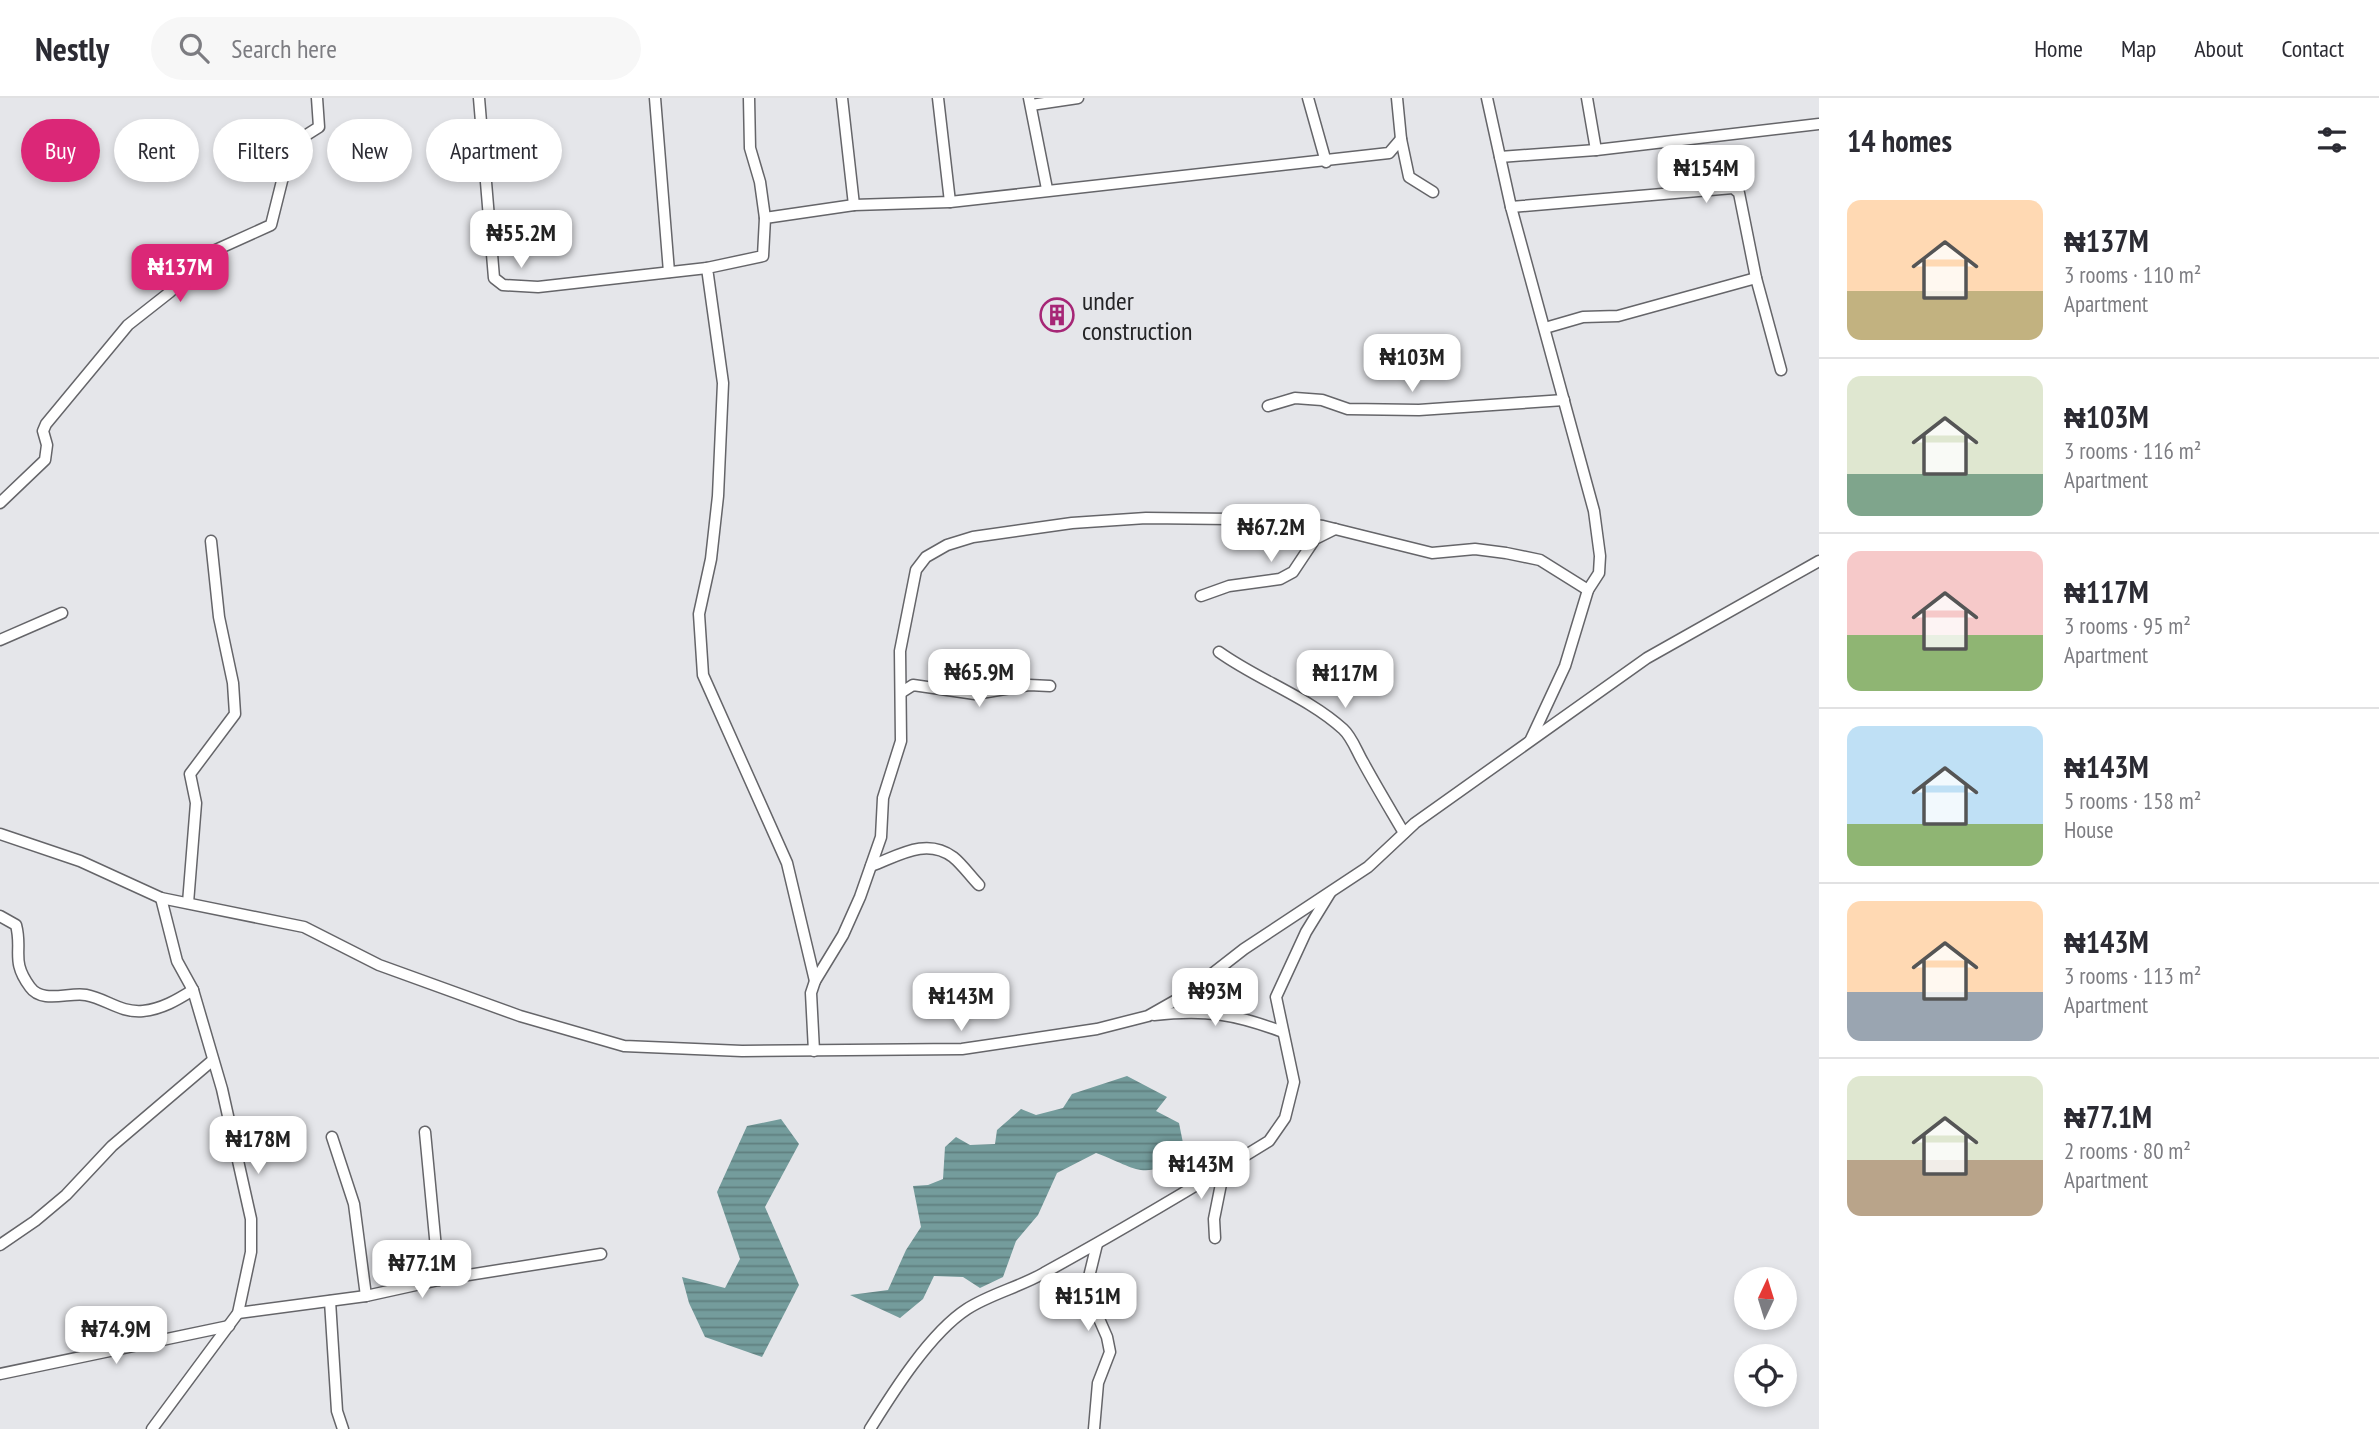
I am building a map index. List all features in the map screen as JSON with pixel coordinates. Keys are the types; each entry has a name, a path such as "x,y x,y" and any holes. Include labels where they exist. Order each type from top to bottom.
{"street":[{"path":"0,503 45,460 47,445 43,431 46,424 128,325 170,292 209,253 271,225 288,161 300,139 319,127 317,98"},
{"path":"479,98 494,278 503,285 538,287 707,268 763,256 765,218 760,182 750,148 749,98"},
{"path":"655,98 668,272"},
{"path":"842,98 854,205"},
{"path":"938,98 950,202"},
{"path":"1047,189 1030,101 1078,98"},
{"path":"1308,98 1326,162"},
{"path":"1397,98 1401,139 1409,177 1433,192"},
{"path":"1487,98 1511,207 1594,511 1600,556 1600,573 1588,590 1565,666 1530,741"},
{"path":"1587,98 1596,150"},
{"path":"1500,157 1596,150 1819,124"},
{"path":"765,218 854,205 950,202 1047,189 1326,162 1389,153 1401,139"},
{"path":"1511,207 1733,188 1739,193 1756,278 1780,370"},
{"path":"707,268 723,383 718,496 711,559 699,614 703,675 787,863 814,981"},
{"path":"1545,328 1583,317 1618,316 1756,278"},
{"path":"1268,406 1295,398 1322,400 1348,409 1396,410 1564,400"},
{"path":"814,1051 811,993 814,981 843,935 881,837 883,798 901,741 900,651 916,570 926,557 947,545 973,537 1072,523 1146,518 1231,519 1255,523 1279,521 1335,529 1432,552 1475,549 1540,561 1588,590"},
{"path":"1201,596 1229,586 1280,579 1293,572 1315,539 1335,529"},
{"path":"188,903 196,803 190,774 234,714 233,683 219,617 211,541"},
{"path":"1148,1016 1185,995 1244,949 1368,867 1404,833 1647,658 1819,561"},
{"path":"0,640 62,613"},
{"path":"1219,652 1237,665 1259,673 1284,692 1318,709 1346,732 1404,833"},
{"path":"902,692 913,685 975,694 1030,685 1050,686"},
{"path":"0,834 80,861 161,898 303,927 379,965 520,1016 624,1046 814,1051 962,1049 1097,1029 1148,1016 1216,1012 1242,1016 1283,1032"},
{"path":"871,866 908,850 933,848 954,858 979,885"},
{"path":"870,1429 894,1390 934,1341 967,1309 1021,1286 1097,1244 1269,1141 1285,1118 1294,1082 1276,997 1306,932 1332,890"},
{"path":"152,1429 238,1313 248,1274 251,1219 236,1141 193,990 177,961 161,898"},
{"path":"0,916 16,925 19,936 16,957 31,989 38,995 86,995 111,1007 140,1011 158,1009 193,990"},
{"path":"0,1244 35,1221 66,1195 111,1146 213,1060"},
{"path":"425,1132 439,1280"},
{"path":"332,1137 354,1204 366,1296"},
{"path":"1215,1238 1214,1219 1224,1169"},
{"path":"1094,1429 1098,1382 1110,1352 1107,1337 1086,1289 1097,1244"},
{"path":"238,1313 366,1296 439,1280 601,1254"},
{"path":"330,1301 337,1410 344,1429"},
{"path":"0,1374 229,1326"}],"water":[{"path":"1127,1076 1167,1097 1156,1111 1179,1123 1186,1158 1170,1165 1140,1170 1096,1153 1057,1173 1038,1215 1016,1241 1003,1277 980,1288 963,1277 934,1276 923,1299 900,1318 850,1295 888,1290 906,1250 921,1227 913,1186 928,1185 943,1179 945,1147 956,1137 970,1145 995,1144 997,1130 1021,1109 1036,1115 1063,1108 1072,1094"},
{"path":"781,1119 799,1144 765,1207 799,1285 762,1357 705,1337 689,1303 682,1277 725,1288 740,1259 717,1192 747,1126"}],"place":[{"name":"under construction","path":"1057,315"}]}
